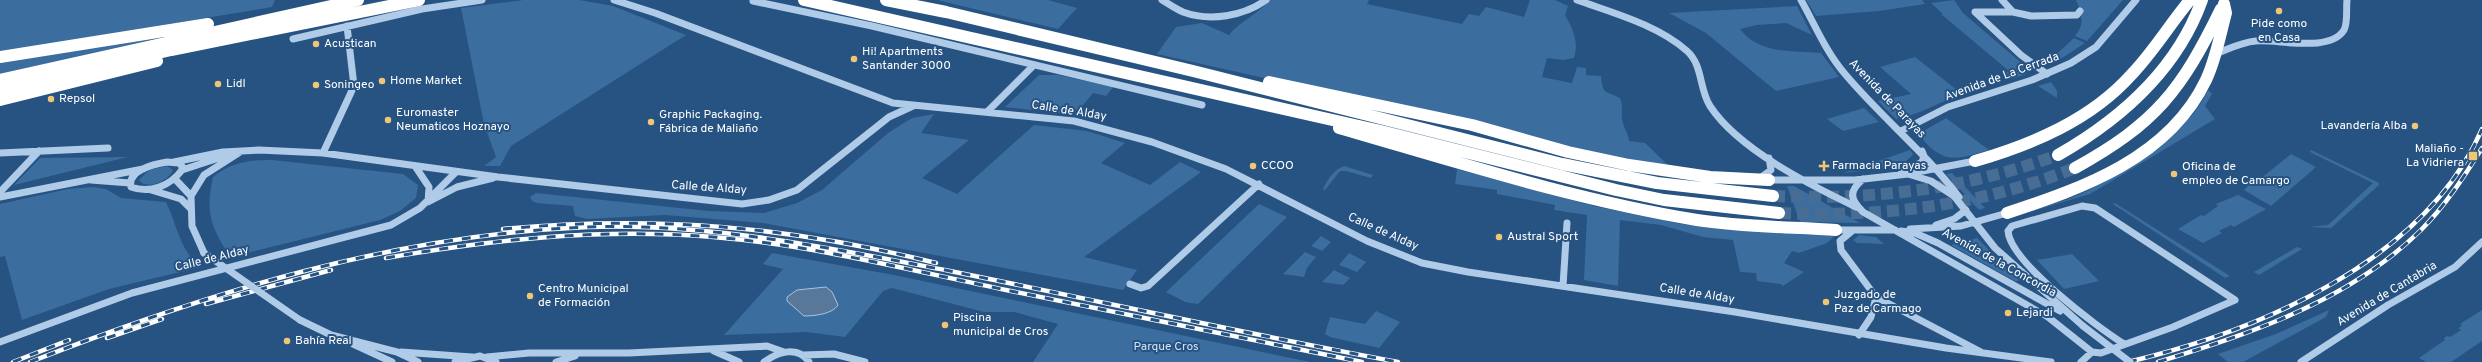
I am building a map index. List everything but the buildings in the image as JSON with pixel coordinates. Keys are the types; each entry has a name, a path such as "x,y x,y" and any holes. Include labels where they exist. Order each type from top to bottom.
{"highway":[{"path":"0,57 212,23 330,0"},
{"path":"0,80 172,40 358,0"},
{"path":"0,90 293,24 418,0"},
{"path":"804,0 1254,101 1616,190 1664,200 1779,213"},
{"path":"886,0 946,12 1562,164 1658,183 1773,196"},
{"path":"908,0 946,12"},
{"path":"1975,161 2045,136 2079,117 2105,99 2140,66 2190,0"},
{"path":"2058,155 2098,133 2144,95 2166,66 2192,24 2202,0"},
{"path":"2007,213 2076,190 2115,168 2159,140 2190,108 2202,88 2215,54 2226,13 2224,2"},
{"path":"2075,168 2100,155 2136,131 2169,101 2198,59 2224,2"},
{"path":"0,100 255,37 293,24"},
{"path":"1193,72 1246,77 1472,125 1568,152 1629,164 1710,177 1769,180"},
{"path":"1254,101 1359,134 1631,208 1699,220 1836,230"}],"street":[{"path":"293,39 422,9 482,0"},
{"name":"Calle de Alday","path":"614,0 655,13 893,103 1074,121 1117,131 1226,168 1367,241 1422,262 1468,272 1735,312 1860,335 1986,355 2051,362"},
{"path":"1162,0 1185,13 1216,16 1246,12 1266,0"},
{"path":"1577,0 1658,34 1685,50 1696,63 1705,97 1710,106 1742,140 1808,181 1856,207 1871,218 1898,230 2048,317 2069,332 2092,352 2101,353 2187,322 2235,300 2212,283 2095,208 2082,206 2012,226 2008,231 2010,242 2019,256 2071,303 2124,344"},
{"name":"Avenida de Parayas","path":"1801,0 1835,62 1871,103 1922,151 1938,169 1959,197 1966,210"},
{"path":"2002,0 2013,12"},
{"name":"Avenida de La Cerrada","path":"1900,131 1948,107 2048,74 2096,47 2136,0"},
{"path":"2215,54 2241,44 2257,41 2323,43 2337,37 2344,29 2347,0"},
{"path":"754,1 872,26 1033,66 1202,104"},
{"path":"2048,74 2021,55 1975,12 2013,12 2030,16 2077,15 2080,11"},
{"path":"323,153 328,146 354,86 347,26"},
{"path":"987,112 1033,66"},
{"name":"Calle de Alday","path":"142,169 158,163 174,162 200,155 242,151 323,153 456,172 717,203 742,204 757,202 796,190 831,165 889,117 913,106"},
{"path":"0,153 108,148"},
{"path":"0,192 39,150"},
{"path":"242,151 204,175 193,188 191,196 193,235 204,253 300,320 392,362"},
{"name":"Calle de Alday","path":"182,170 242,151"},
{"path":"1897,175 1922,162 1924,156 1922,151"},
{"path":"1753,180 1765,176 1772,170 1768,157"},
{"path":"1769,180 1808,181 1863,179 1908,174 1975,161"},
{"path":"150,190 175,179 182,170 179,163 174,162"},
{"path":"414,166 429,187 428,202"},
{"path":"0,197 83,179 142,169"},
{"path":"130,183 132,178 142,169"},
{"name":"Calle de Alday","path":"428,202 456,172"},
{"path":"1908,174 1939,184 1966,210 1950,222 1912,229"},
{"name":"Calle de Alday","path":"0,342 30,329 132,293 391,225 428,202 457,187 498,177"},
{"path":"83,179 130,183 136,189 150,190 181,199 191,209"},
{"path":"175,179 191,196"},
{"path":"1856,207 1853,202 1853,190 1863,179"},
{"path":"1130,284 1141,288 1148,286 1258,184"},
{"name":"Avenida de la Concordia","path":"1966,210 2015,268 2083,326 2130,362"},
{"path":"1836,230 1898,230 1949,227 1975,222 2007,213"},
{"path":"1563,286 1567,223"},
{"name":"Avenida de la Concordia","path":"1898,230 1915,234 1938,243 2022,289 2083,326"},
{"path":"1852,231 1845,235 1840,241 1841,250 1876,297 1986,355"},
{"name":"Avenida de Cantabria","path":"2301,362 2388,305 2455,267 2482,242"},
{"path":"1860,335 1871,317 1876,297"},
{"path":"331,334 397,352 418,362"},
{"path":"397,352 487,357 536,353 581,354 766,346 784,352 803,355 815,353 853,358 865,362"},
{"path":"710,349 739,362"},
{"path":"764,362 784,352"},
{"path":"2081,362 2092,352"},
{"path":"556,362 581,354"},
{"path":"803,355 809,362"},
{"path":"455,362 472,356"},
{"path":"487,357 496,362"}],"green space":[{"path":"0,0 275,0 272,7 0,52"},
{"path":"523,0 579,0 613,6 686,35 511,146 500,166 484,166 496,157 484,124 461,8"},
{"path":"937,0 1048,0 1077,8 1058,29"},
{"path":"1269,0 1369,0 1367,4 1462,24 1469,14 1479,16 1486,7 1524,17 1530,0 1555,0 1568,6 1565,15 1574,36 1576,46 1574,58 1563,60 1547,58 1542,77 1572,83 1577,67 1586,68 1586,75 1601,76 1604,90 1620,98 1622,104 1622,120 1629,141 1645,143 1668,165 1621,158 1157,54 1176,27 1202,23 1229,35"},
{"path":"1806,0 1922,0 1925,4 1879,11 1816,16"},
{"path":"1954,0 1963,13 2025,66 2026,74 2012,79 2005,73 2009,71 1941,14 1943,14 1931,3"},
{"path":"2076,0 2123,0 2087,41 2075,36 2078,32 2082,19"},
{"path":"1797,6 1812,35 1786,23 1757,25 1740,29 1748,37 1766,47 1777,50 1821,53 1839,77 1776,91 1706,33 1669,13"},
{"path":"159,38 0,74 0,61"},
{"path":"2074,38 2085,43 2053,64 2047,65 2050,60"},
{"path":"1915,57 1962,94 1921,111 1896,119 1878,101 1911,94 1880,67"},
{"path":"1039,75 1058,75 1113,87 1106,96 1093,93 1079,110 1066,108 1061,113 1005,107"},
{"path":"2051,82 2057,91 2057,98 2038,86"},
{"path":"2208,90 2212,94 2205,106 2215,119 2090,194 2006,219 2069,199 2095,187 2133,165 2170,138 2185,123 2198,107"},
{"path":"1864,108 1879,122 1843,131 1827,119"},
{"path":"934,114 921,133 969,140 922,178 957,194 1034,125 1087,131 1125,143 1101,163 1150,185 1180,162 1201,172 1084,257 1137,270 1123,290 763,223 665,215 587,219 575,216 573,206 537,203 532,201 530,197 536,193 709,211 764,213 797,203 822,190 888,133 912,118"},
{"path":"1946,118 1989,150 1959,158 1952,158 1938,153 1931,148 1923,140 1920,133"},
{"path":"1910,150 1913,154 1907,160 1898,164 1880,168 1875,166 1866,168 1868,170 1843,173"},
{"path":"2311,150 2379,183 2379,185 2331,228 2309,227 2328,225 2373,183 2310,152"},
{"path":"2291,154 2316,167 2271,206 2244,190 2256,177 2260,179"},
{"path":"128,157 14,185 40,158"},
{"path":"272,160 403,174 418,185 416,198 400,211 380,220 239,255 227,252 216,233 211,216 210,199 213,177 234,165 248,161"},
{"path":"167,166 173,170 167,178 162,181 152,185 147,185 139,180 149,170"},
{"path":"1344,166 1373,175 1371,178 1346,171 1340,171 1325,190 1323,189 1334,172"},
{"path":"1457,169 1594,206 1682,224 1835,236 1827,243 1799,253 1792,251 1784,263 1804,272 1783,286 1781,284 1757,281 1756,273 1740,272 1733,240 1703,237 1661,225 1620,220 1618,286 1584,280 1587,215 1554,210 1555,205 1497,194 1497,190 1455,184"},
{"path":"1952,173 1985,208 1979,210 1946,174"},
{"path":"1787,186 1794,186 1860,223 1800,222"},
{"path":"93,187 106,189 121,198 166,202 188,254 201,267 109,289 22,320 5,256 0,257 0,204 68,189"},
{"path":"2238,195 2266,209 2234,227 2231,225 2219,231 2222,233 2203,243 2178,229 2201,215 2204,216 2218,206 2216,204"},
{"path":"2115,203 2230,276 2225,278 2113,204"},
{"path":"1259,204 1287,217 1198,304 1185,302 1166,292"},
{"path":"1859,235 1876,237 1884,244 1857,243 1853,240"},
{"path":"1321,236 1331,242 1322,251 1311,246"},
{"path":"1977,238 2019,280 2018,281 2015,281 1951,245"},
{"path":"2297,247 2302,249 2259,275 2254,272"},
{"path":"1305,252 1316,257 1307,268 1304,277 1283,274"},
{"name":"Parque Cros","path":"772,253 894,275 1310,362 1033,362 1058,324 1014,312 984,312 892,288 883,291 845,337 807,332 724,335 783,269 763,264"},
{"path":"1349,253 1366,262 1357,272 1339,265"},
{"path":"2072,254 2099,281 2064,289 2037,260"},
{"path":"1334,270 1350,278 1343,285 1322,282"},
{"path":"2329,310 2326,317 2243,362 2228,362 2218,354 2276,334"},
{"path":"2482,310 2482,341 2451,362 2426,362 2419,358 2445,340 2444,338 2447,336 2450,337 2461,330 2458,328 2462,326 2460,324"},
{"path":"1376,311 1400,322 1379,348 1330,337 1325,334 1330,317 1365,324"}],"shaded area":[{"path":"826,287 832,292 838,305 832,311 818,315 804,316 787,301 787,297 797,290"}],"tunnel":[{"path":"1773,196 1847,196 1918,190 1988,177 2058,155"},
{"path":"1779,213 1856,213 1929,207 2002,192 2075,168"}],"railway":[{"path":"2128,362 2178,349 2231,331 2283,309 2333,283 2379,253 2421,217 2456,176 2482,129"},
{"path":"2158,362 2229,339 2298,312 2363,276 2393,255 2430,221 2454,191 2482,148"},
{"path":"503,229 614,223 721,227 774,232 827,240 881,250 936,263"},
{"path":"30,362 166,312 304,271 374,255 444,242 516,232 588,227 679,229 725,233 815,246 950,271 1398,362"},
{"path":"386,258 467,245 549,237 631,234 713,237 824,252 1362,362"},
{"path":"206,304 331,270"},
{"path":"107,338 162,319"},
{"path":"13,362 69,340"}],"place":[{"name":"Pide como en Casa","path":"2279,11"},
{"name":"Acustican","path":"316,44"},
{"name":"Hi! Apartments Santander 3000","path":"854,59"},
{"name":"Home Market","path":"382,81"},
{"name":"Lidl","path":"218,84"},
{"name":"Soningeo","path":"316,85"},
{"name":"Repsol","path":"51,99"},
{"name":"Euromaster Neumaticos Hoznayo","path":"388,120"},
{"name":"Graphic Packaging. Fábrica de Maliaño","path":"651,122"},
{"name":"Lavandería Alba","path":"2415,126"},
{"name":"Maliaño - La Vidriera","path":"2473,156"},
{"name":"CCOO","path":"1253,166"},
{"name":"Farmacia Parayas","path":"1824,166"},
{"name":"Oficina de empleo de Camargo","path":"2174,174"},
{"name":"Austral Sport","path":"1499,237"},
{"name":"Centro Municipal de Formación","path":"530,296"},
{"name":"Juzgado de Paz de Carmago","path":"1826,302"},
{"name":"Lejardi","path":"2008,313"},
{"name":"Piscina municipal de Cros","path":"945,325"},
{"name":"Bahía Real","path":"287,341"}]}
